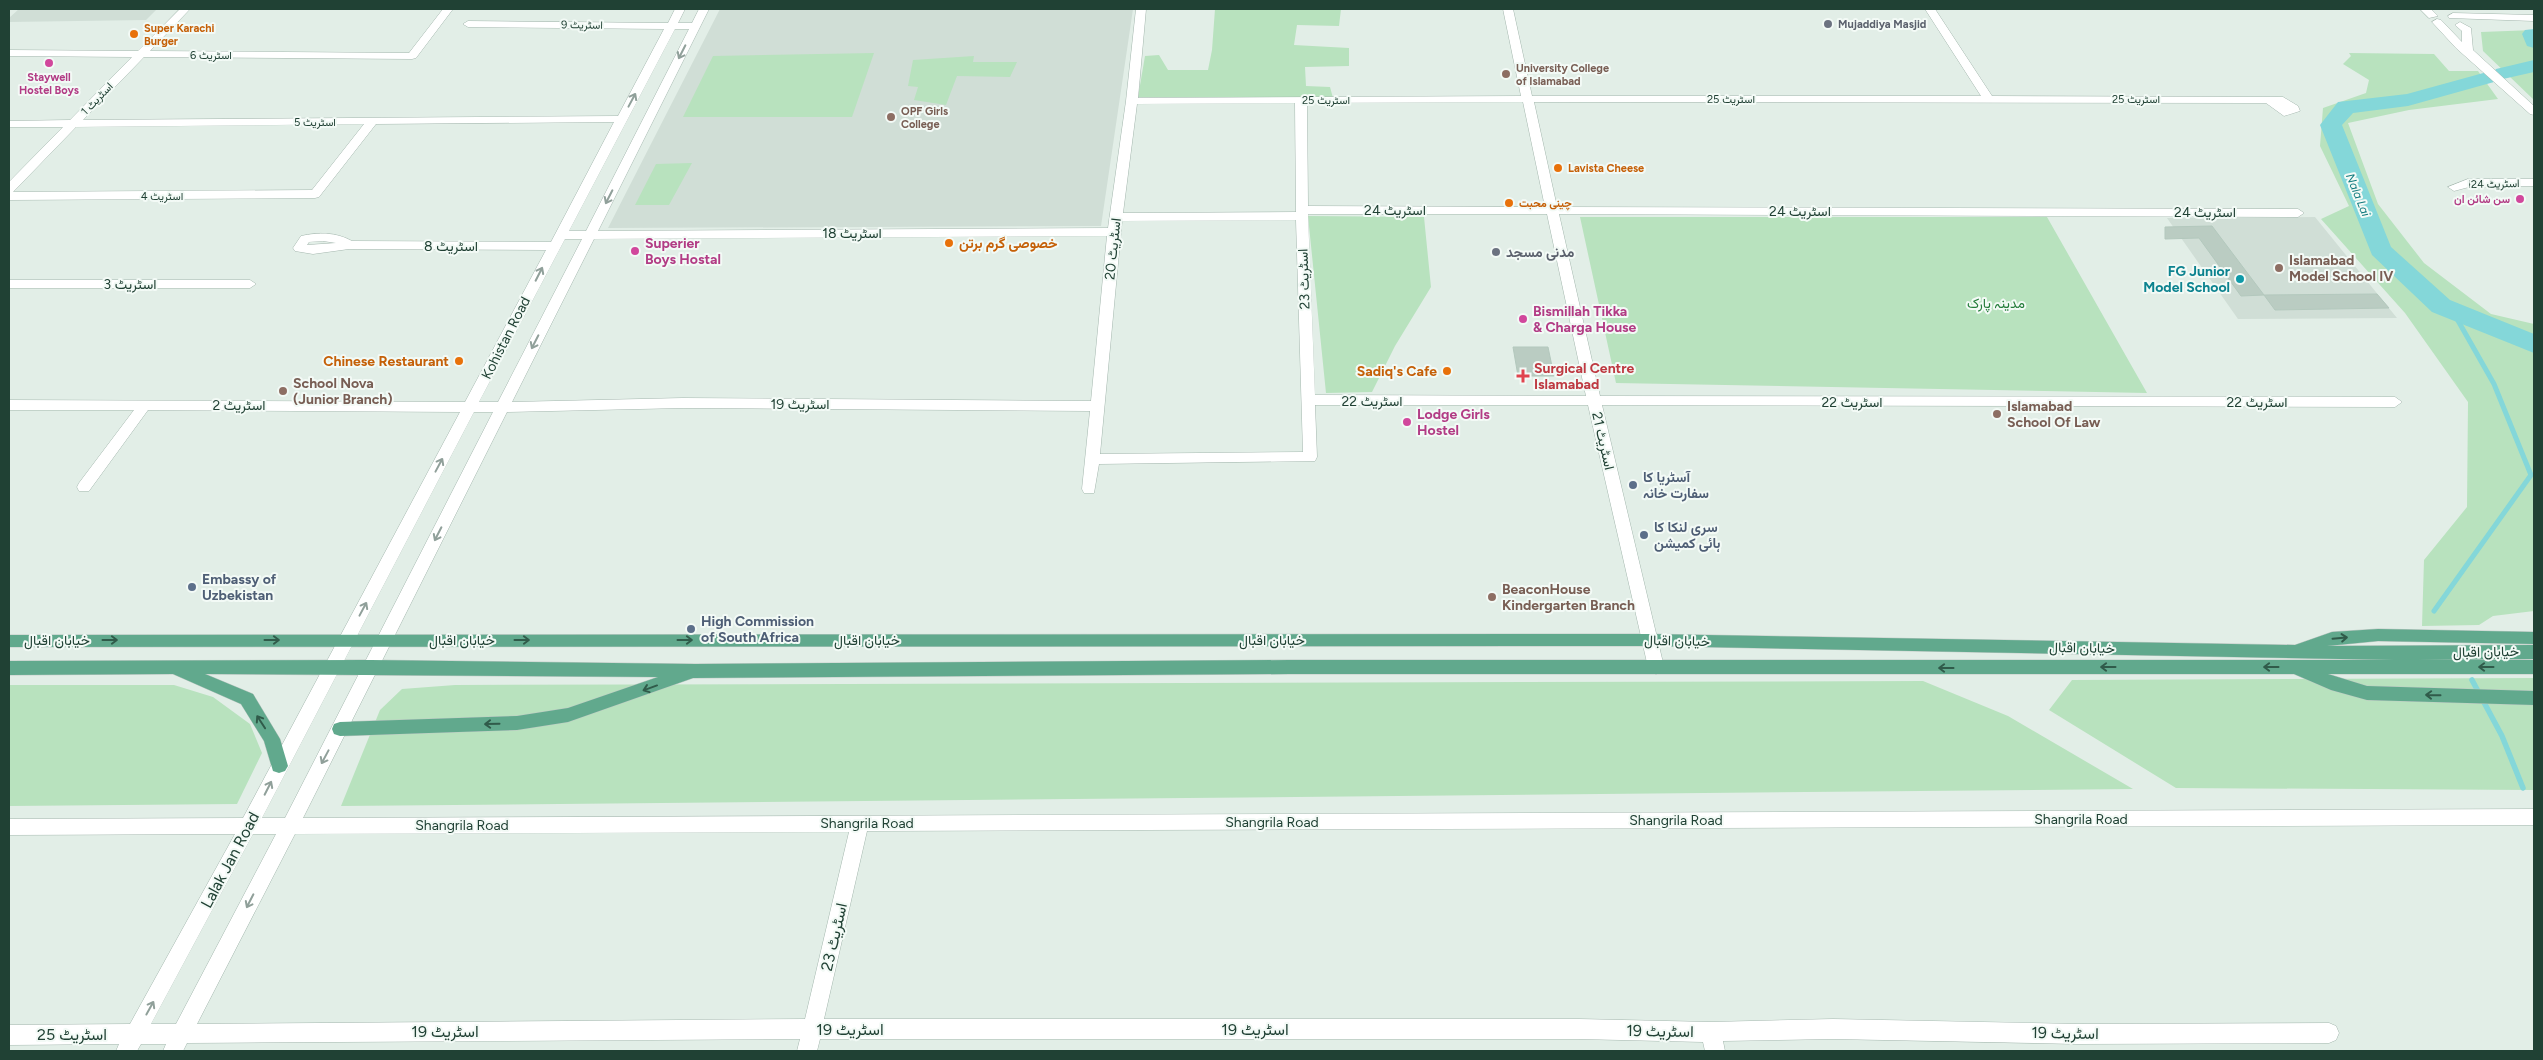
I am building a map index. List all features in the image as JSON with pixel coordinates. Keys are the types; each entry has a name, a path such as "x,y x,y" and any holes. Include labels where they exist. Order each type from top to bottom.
{"main road":[{"path":"2534,638 2354,636 2332,638 2294,659 2337,685 2367,693 2534,698"},
{"name":"خیابان اقبال","path":"9,640 1648,640 2534,667"},
{"name":"خیابان اقبال","path":"9,668 371,667 695,671 1656,667 2294,659 2405,654 2534,652"},
{"path":"172,668 247,699 272,739 279,766"},
{"path":"340,729 517,723 568,715 606,704 695,671"}],"street":[{"name":"اسٹریٹ 1","path":"9,189 185,9"},
{"name":"اسٹریٹ 6","path":"9,53 412,56 448,9"},
{"name":"Kohistan Road","path":"332,667 680,9"},
{"name":"Kohistan Road","path":"371,667 704,9"},
{"name":"اسٹریٹ 20","path":"1089,489 1094,459 1097,406 1114,232 1132,101 1141,9"},
{"name":"اسٹریٹ 21","path":"1508,9 1594,402 1648,640 1656,667"},
{"path":"1930,9 1988,99"},
{"path":"2534,25 2453,18 2439,14 2432,16 2460,46 2468,51 2534,112"},
{"path":"2453,18 2534,18"},
{"path":"2453,18 2467,30 2468,51"},
{"name":"اسٹریٹ 9","path":"468,24 696,26"},
{"name":"اسٹریٹ 25","path":"1132,101 1528,99 2283,100 2294,108 2294,111 2284,113 2269,100"},
{"name":"اسٹریٹ 23","path":"1094,459 1310,458 1302,213 1302,101"},
{"name":"اسٹریٹ 5","path":"9,124 622,120"},
{"name":"اسٹریٹ 4","path":"9,196 315,194 372,122"},
{"name":"اسٹریٹ 24ا","path":"2454,187 2468,183 2534,183"},
{"name":"اسٹریٹ 24","path":"1116,218 1302,213 1551,210 2298,212"},
{"name":"اسٹریٹ 18","path":"557,241 590,235 1114,232"},
{"name":"اسٹریٹ 8","path":"349,245 557,241"},
{"name":"اسٹریٹ 3","path":"9,284 250,284"},
{"name":"اسٹریٹ 22","path":"1308,400 2395,402"},
{"name":"اسٹریٹ 19","path":"503,407 683,403 1097,406"},
{"name":"اسٹریٹ 2","path":"9,405 503,407"},
{"path":"84,487 145,405"},
{"name":"Lalak Jan Road","path":"131,1043 332,667"},
{"path":"173,1051 371,667"},
{"name":"Shangrila Road","path":"9,826 2534,817"},
{"name":"اسٹریٹ 23","path":"808,1051 860,823"},
{"name":"اسٹریٹ 19","path":"131,1043 182,1033 812,1029 1559,1029 1711,1032 1833,1029 2077,1034 2329,1032"},
{"path":"1711,1032 1715,1051"},
{"name":"اسٹریٹ 25","path":"9,1035 131,1043"}],"shaded area":[{"path":"19,9 157,9 146,20 9,22 9,18"},
{"name":"OPF Girls College","path":"720,9 1133,9 1101,226 608,228"},
{"name":"Islamabad Model School IV","path":"2315,217 2397,318 2238,319 2167,218"}],"green space":[{"path":"1215,9 1341,9 1339,26 1297,25 1294,45 1349,48 1349,66 1305,67 1306,86 1330,87 1333,98 1138,97 1145,56 1159,55 1168,70 1208,70 1212,50"},
{"path":"2534,30 2534,100 2483,51 2481,32"},
{"path":"874,53 852,117 683,117 713,56"},
{"path":"2349,53 2434,54 2449,71 2478,71 2498,99 2409,110 2348,123 2378,204 2424,263 2491,314 2534,324 2534,611 2493,616 2479,625 2422,626 2424,560 2467,507 2468,402 2405,313 2321,219 2349,206 2320,146 2323,108 2366,93 2369,80 2343,64 2351,56"},
{"path":"974,56 973,62 1017,62 1010,77 957,76 946,105 914,100 918,87 908,86 913,60"},
{"path":"692,163 669,205 635,205 656,164"},
{"path":"1308,216 1424,217 1431,287 1395,346 1372,392 1326,393"},
{"name":"مدینہ پارک","path":"1580,217 2047,217 2147,393 1616,383"},
{"path":"2534,678 2534,790 2176,788 2049,710 2072,680"},
{"path":"1923,681 2008,716 2133,789 341,806 380,710 402,689 455,685"},
{"path":"9,685 174,685 213,697 250,724 262,753 237,804 9,806"}],"building":[{"name":"FG Junior Model School","path":"2212,226 2264,295 2241,296 2199,238 2165,239 2165,227"},
{"name":"Islamabad Model School IV","path":"2377,294 2389,308 2275,310 2264,295"},
{"path":"1513,347 1548,347 1554,376 1518,376"}],"waterway":[{"name":"Nala Lai","path":"2532,34 2534,42"},
{"name":"Nala Lai","path":"2503,73 2534,66"},
{"name":"Nala Lai","path":"2487,78 2408,100 2346,107 2331,125 2380,250 2441,306 2534,344"},
{"path":"2434,611 2531,475 2494,384 2452,310"},
{"path":"2472,680 2502,736 2523,788"}],"place":[{"name":"Mujaddiya Masjid","path":"1828,24"},
{"name":"Super Karachi Burger","path":"134,34"},
{"name":"Staywell Hostel Boys","path":"49,63"},
{"name":"University College of Islamabad","path":"1506,74"},
{"name":"OPF Girls College","path":"891,117"},
{"name":"Lavista Cheese","path":"1558,168"},
{"name":"سن شائن ان","path":"2520,199"},
{"name":"چینی محبت","path":"1509,203"},
{"name":"خصوصی گرم برتن","path":"949,243"},
{"name":"Superier Boys Hostal","path":"635,251"},
{"name":"مدنی مسجد","path":"1496,252"},
{"name":"Islamabad Model School IV","path":"2279,268"},
{"name":"FG Junior Model School","path":"2240,279"},
{"name":"Bismillah Tikka & Charga House","path":"1523,319"},
{"name":"Chinese Restaurant","path":"459,361"},
{"name":"Sadiq's Cafe","path":"1447,371"},
{"name":"Surgical Centre Islamabad","path":"1523,376"},
{"name":"School Nova (Junior Branch)","path":"283,391"},
{"name":"Islamabad School Of Law","path":"1997,414"},
{"name":"Lodge Girls Hostel","path":"1407,422"},
{"name":"آسٹریا کا سفارت خانہ","path":"1633,485"},
{"name":"سری لنکا کا ہائی کمیشن","path":"1644,535"},
{"name":"Embassy of Uzbekistan","path":"192,587"},
{"name":"BeaconHouse Kindergarten Branch","path":"1492,597"},
{"name":"High Commission of South Africa","path":"691,629"}]}
